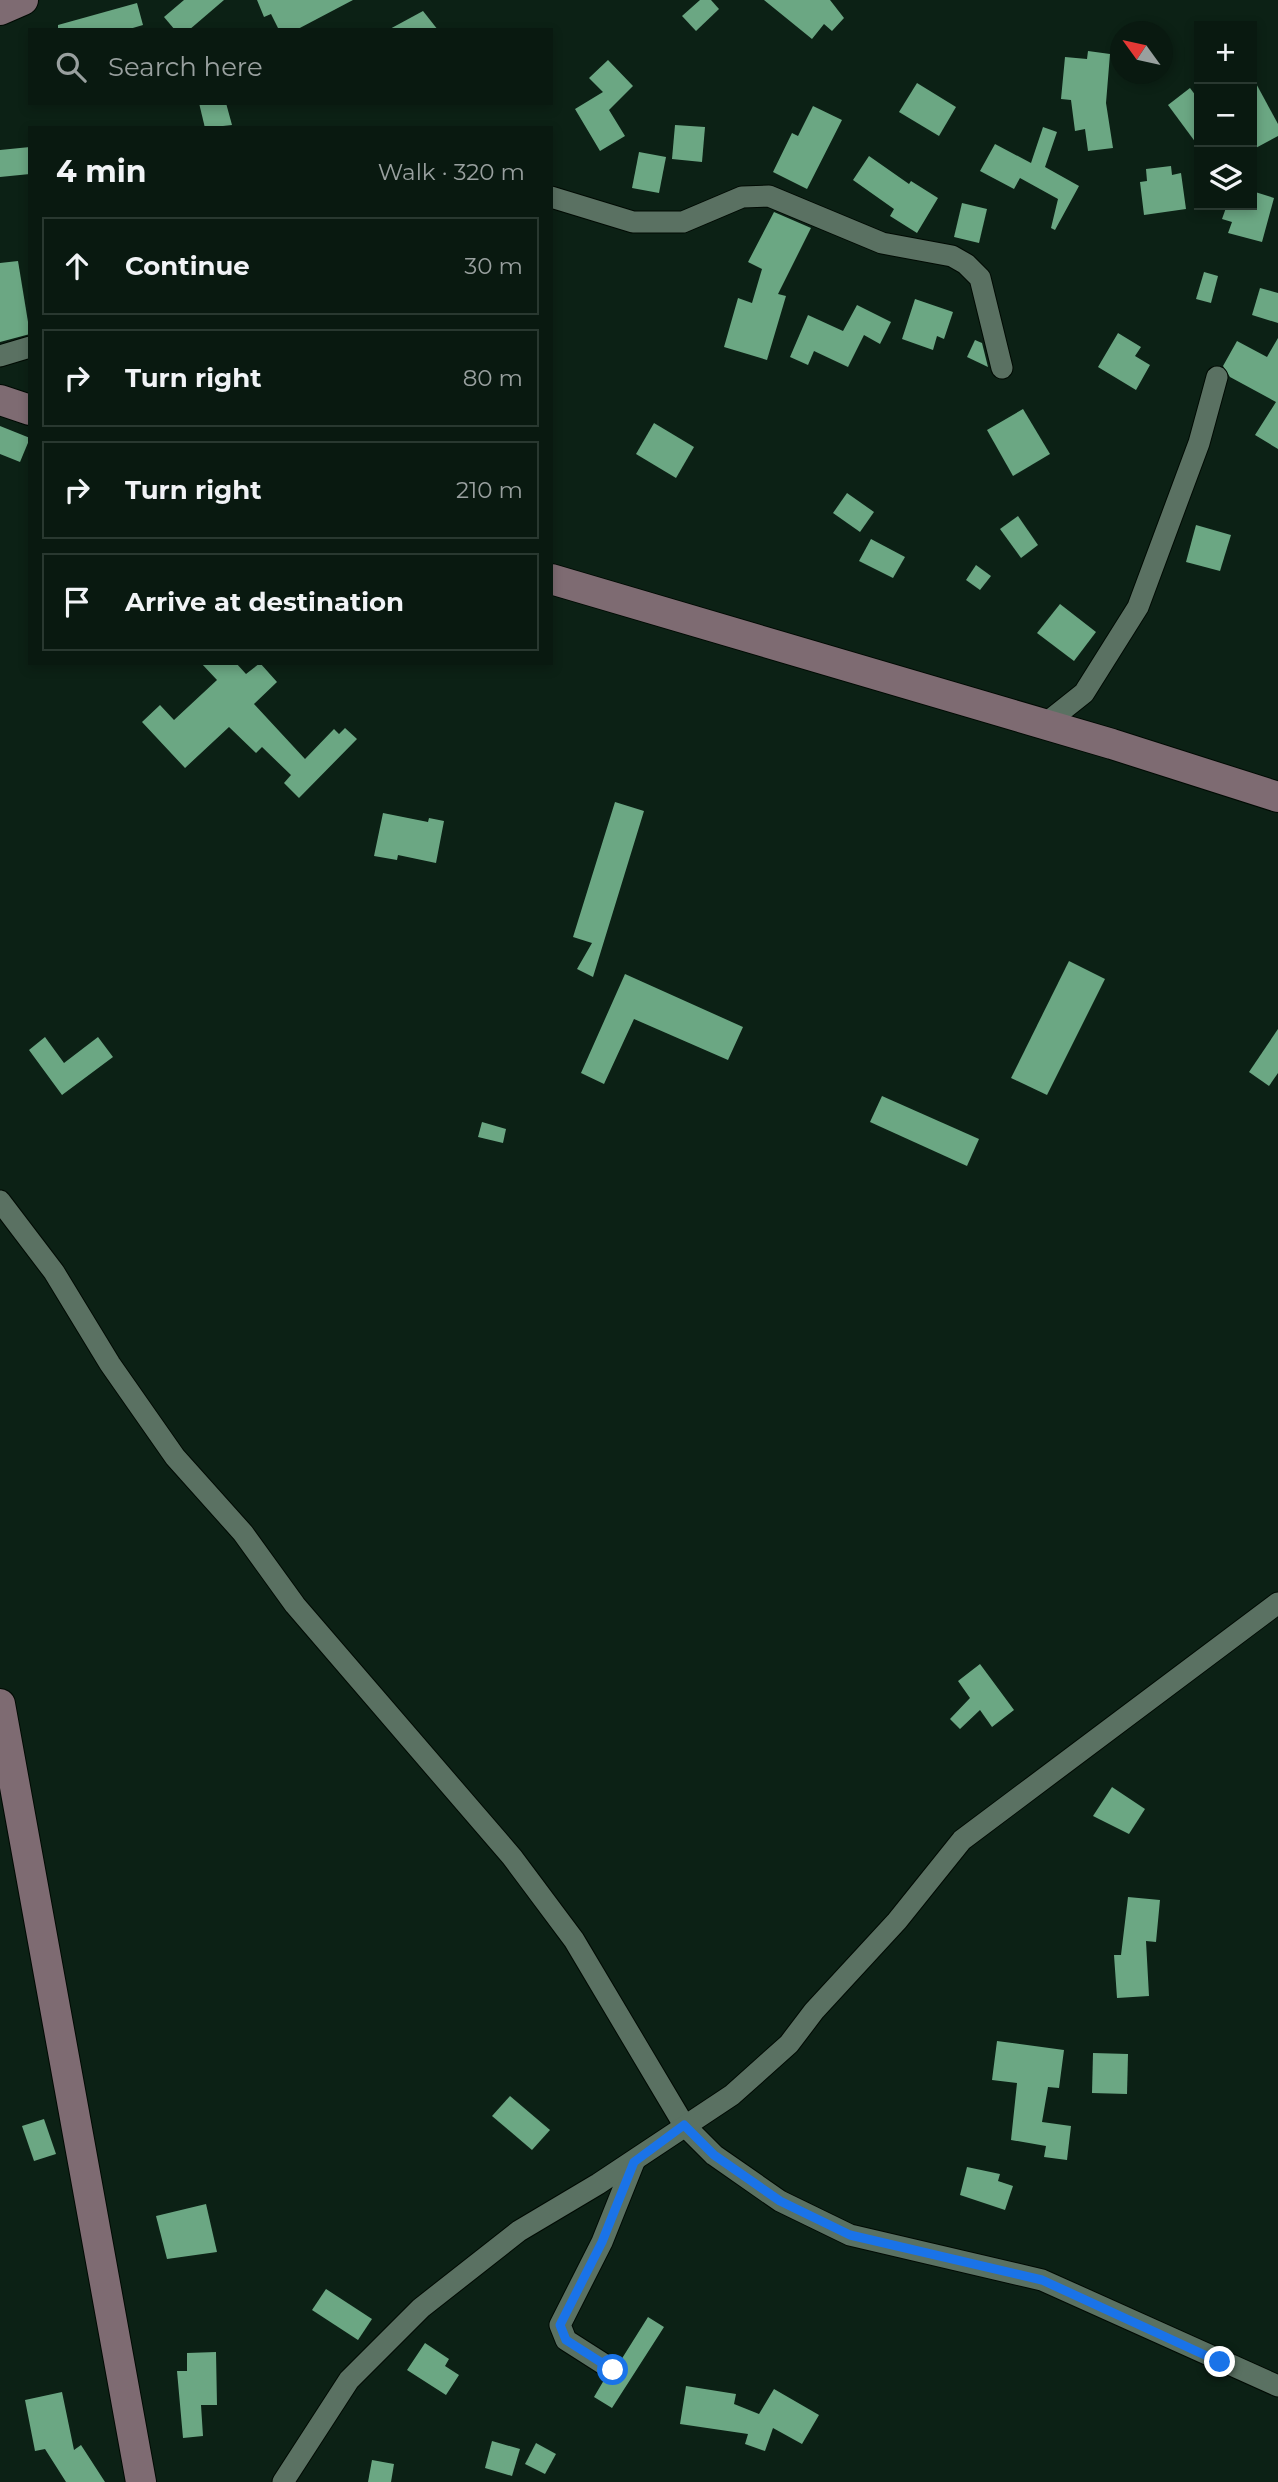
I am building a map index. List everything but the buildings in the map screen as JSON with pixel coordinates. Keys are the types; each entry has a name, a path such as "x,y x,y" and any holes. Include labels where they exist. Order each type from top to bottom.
{"street":[{"path":"0,10 23,0"},
{"path":"553,198 633,222 684,222 742,197 769,196 882,243 952,256 966,264 979,278 1002,368"},
{"path":"0,356 28,348"},
{"path":"1045,724 1084,693 1138,607 1199,443 1217,377"},
{"path":"0,400 28,409"},
{"path":"553,580 1045,724 1278,797"},
{"path":"0,1201 54,1272 110,1364 175,1457 243,1533 295,1605 452,1785 558,1920 684,2125 714,2155 780,2201 850,2235 1042,2280 1278,2386"},
{"path":"283,2482 349,2380 421,2308 519,2231 634,2162 684,2125 732,2095 789,2043 814,2011 897,1921 962,1840 1278,1603"},
{"path":"0,1704 141,2482"},
{"path":"613,2370 566,2340 560,2325 602,2242 634,2162"}],"route":[{"path":"613,2370 566,2340 560,2325 602,2242 634,2162 684,2125 714,2155 780,2201 850,2235 1042,2280 1220,2362"}]}
